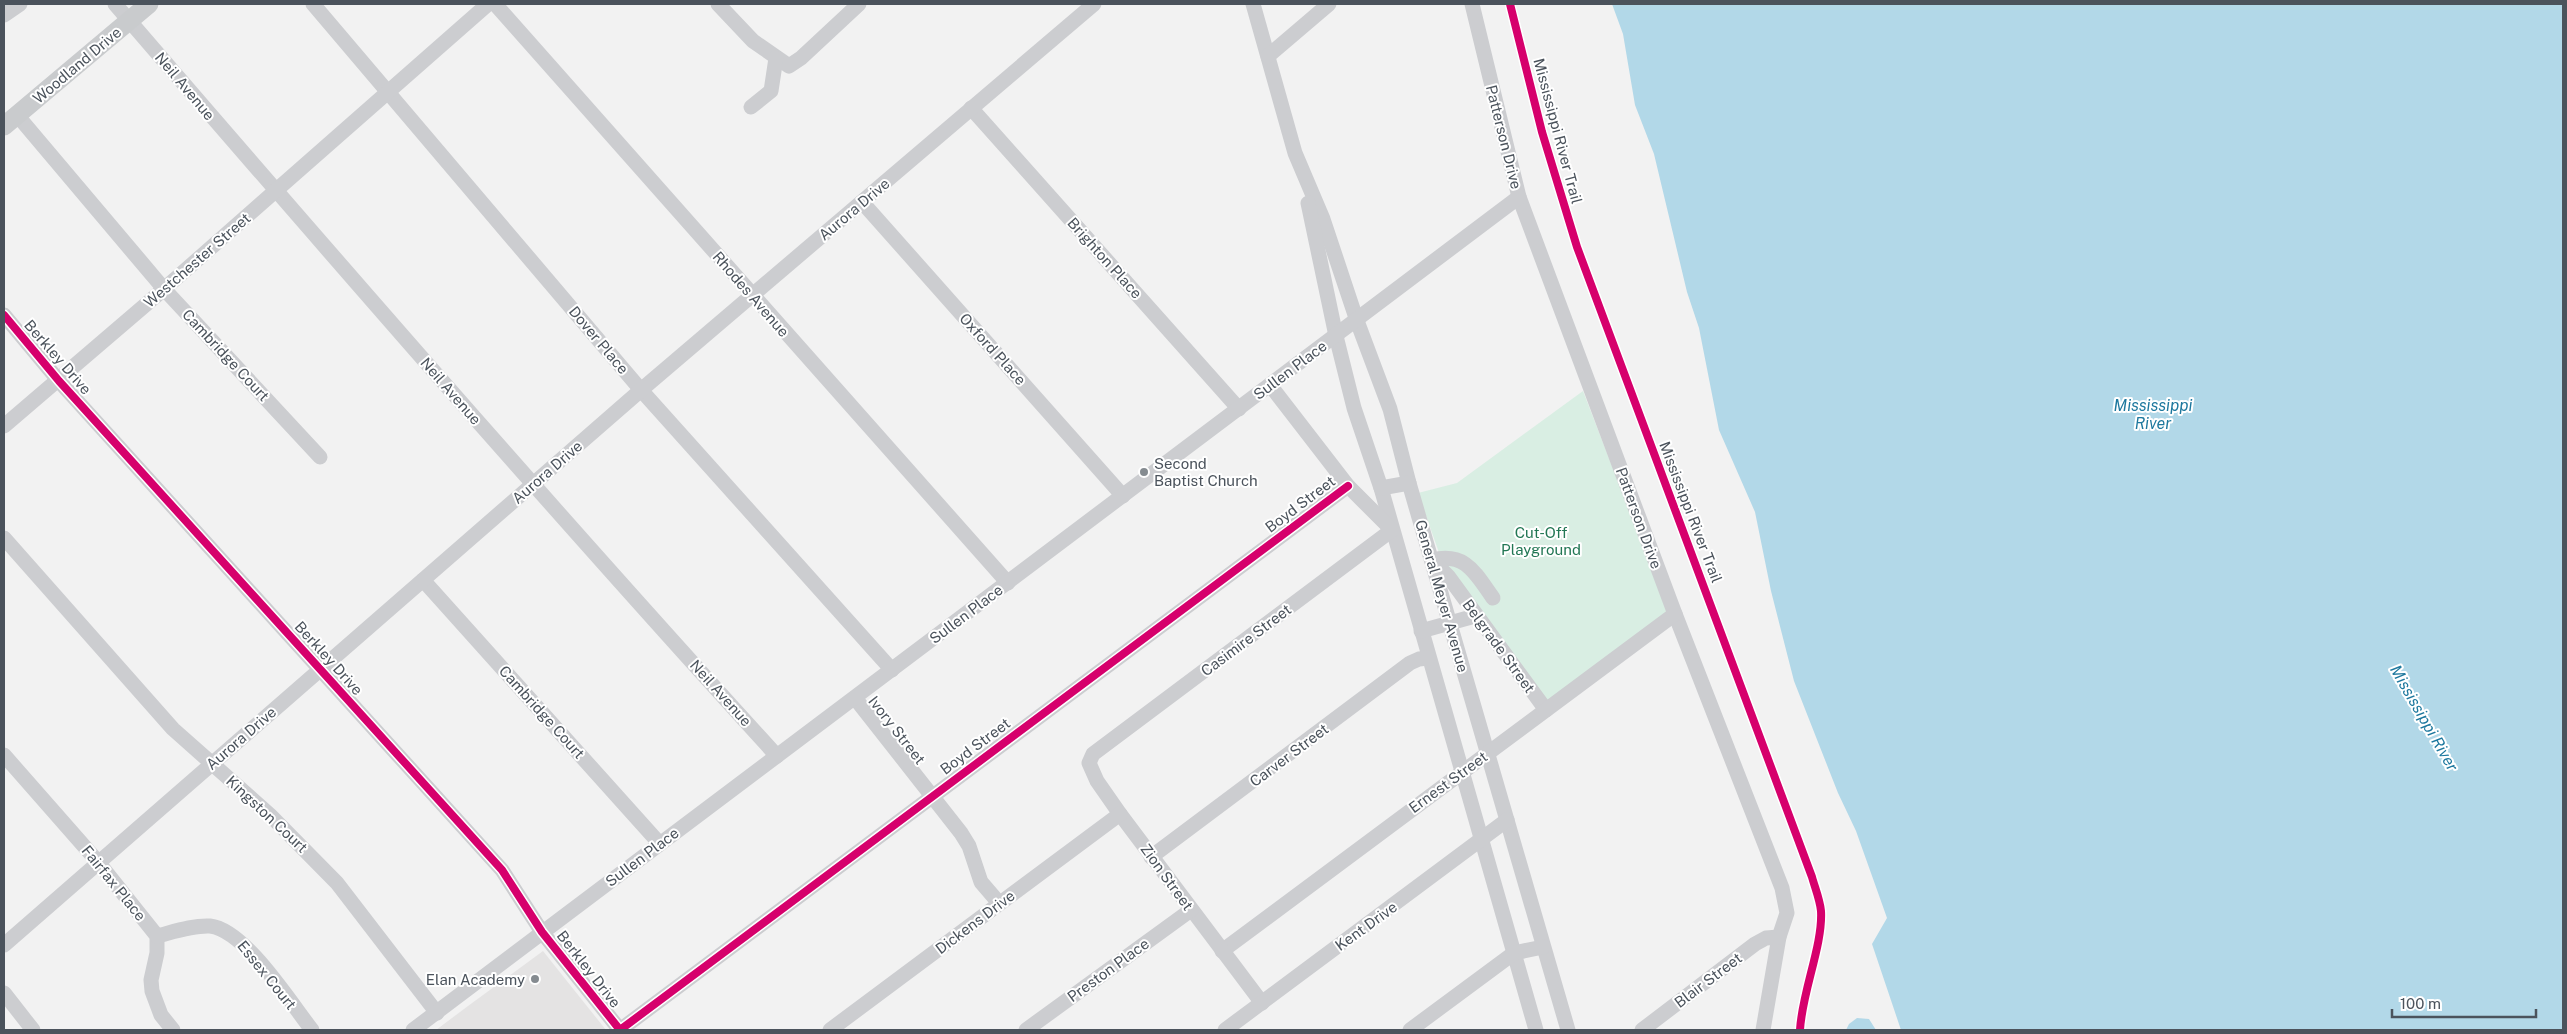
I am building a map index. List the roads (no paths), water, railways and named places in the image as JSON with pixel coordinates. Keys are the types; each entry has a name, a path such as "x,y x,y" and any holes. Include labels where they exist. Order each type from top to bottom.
{"main road":[{"name":"Woodland Drive","path":"10,120 149,4"}],"street":[{"path":"4,15 20,4"},
{"name":"Neil Avenue","path":"115,4 275,191 533,484 777,756"},
{"name":"Dover Place","path":"313,4 641,390 892,670"},
{"name":"Westchester Street","path":"4,426 59,381 488,4"},
{"name":"Rhodes Avenue","path":"496,4 752,296 1008,583"},
{"path":"718,4 753,41 789,66 794,64 859,4"},
{"name":"General Meyer Avenue","path":"1254,4 1300,167 1336,336 1354,408 1381,488 1428,658 1463,771 1481,841 1536,1030"},
{"path":"1268,56 1329,4"},
{"name":"Patterson Drive","path":"1472,4 1519,197 1674,614 1777,872 1787,913 1779,937 1763,1030"},
{"name":"Aurora Drive","path":"4,945 641,390 971,108 1083,7"},
{"path":"751,107 771,91 776,58"},
{"name":"Brighton Place","path":"971,108 1239,409"},
{"name":"Cambridge Court","path":"10,120 320,457"},
{"name":"General Meyer Avenue","path":"1300,167 1323,218 1356,321 1390,409 1409,483 1568,1030"},
{"name":"Sullen Place","path":"413,1030 1519,197"},
{"name":"Oxford Place","path":"862,202 1123,496"},
{"name":"Berkley Drive","path":"4,315 59,381 502,870 542,932 620,1030"},
{"path":"1270,385 1348,486 1392,530"},
{"path":"1381,488 1409,483"},
{"name":"Boyd Street","path":"620,1030 1348,486"},
{"name":"Casimire Street","path":"1100,749 1392,530"},
{"name":"Kingston Court","path":"4,538 173,729 277,822 337,883 437,1013"},
{"path":"1432,560 1452,557 1461,560 1471,568 1493,598"},
{"name":"Belgrade Street","path":"1432,560 1448,576 1475,616 1546,710"},
{"name":"Cambridge Court","path":"423,580 660,844"},
{"name":"Ernest Street","path":"1222,951 1674,614"},
{"path":"1422,631 1475,616"},
{"name":"Carver Street","path":"1152,857 1410,664 1419,659 1428,658"},
{"name":"Ivory Street","path":"855,698 961,833 969,846 982,882 999,903"},
{"name":"Zion Street","path":"1100,749 1089,760 1089,768 1120,814 1262,1004"},
{"name":"Fairfax Place","path":"4,754 98,862 157,936"},
{"name":"Dickens Drive","path":"830,1030 1120,814"},
{"name":"Kent Drive","path":"1225,1030 1507,820"},
{"name":"Preston Place","path":"1026,1030 1191,910"},
{"name":"Essex Court","path":"157,936 207,926 216,927 234,936 251,952 312,1030"},
{"path":"157,936 157,953 151,980 152,991 161,1016 173,1030"},
{"name":"Blair Street","path":"1642,1030 1755,944 1766,938 1779,937"},
{"path":"1410,1030 1514,953 1543,946"},
{"path":"4,993 33,1030"}],"water":[{"name":"Mississippi River","path":"1612,4 2563,4 2563,1030 1901,1030 1872,944 1887,918 1856,831 1838,793 1794,681 1771,591 1755,512 1719,430 1699,328 1687,292 1654,154 1635,105 1623,34"},
{"path":"1857,1018 1869,1019 1876,1030 1846,1030 1849,1024"}],"place":[{"name":"Second Baptist Church","path":"1144,472"},
{"name":"Elan Academy","path":"535,979"}],"park label":[{"name":"Cut-Off Playground","path":"1541,540"}]}
